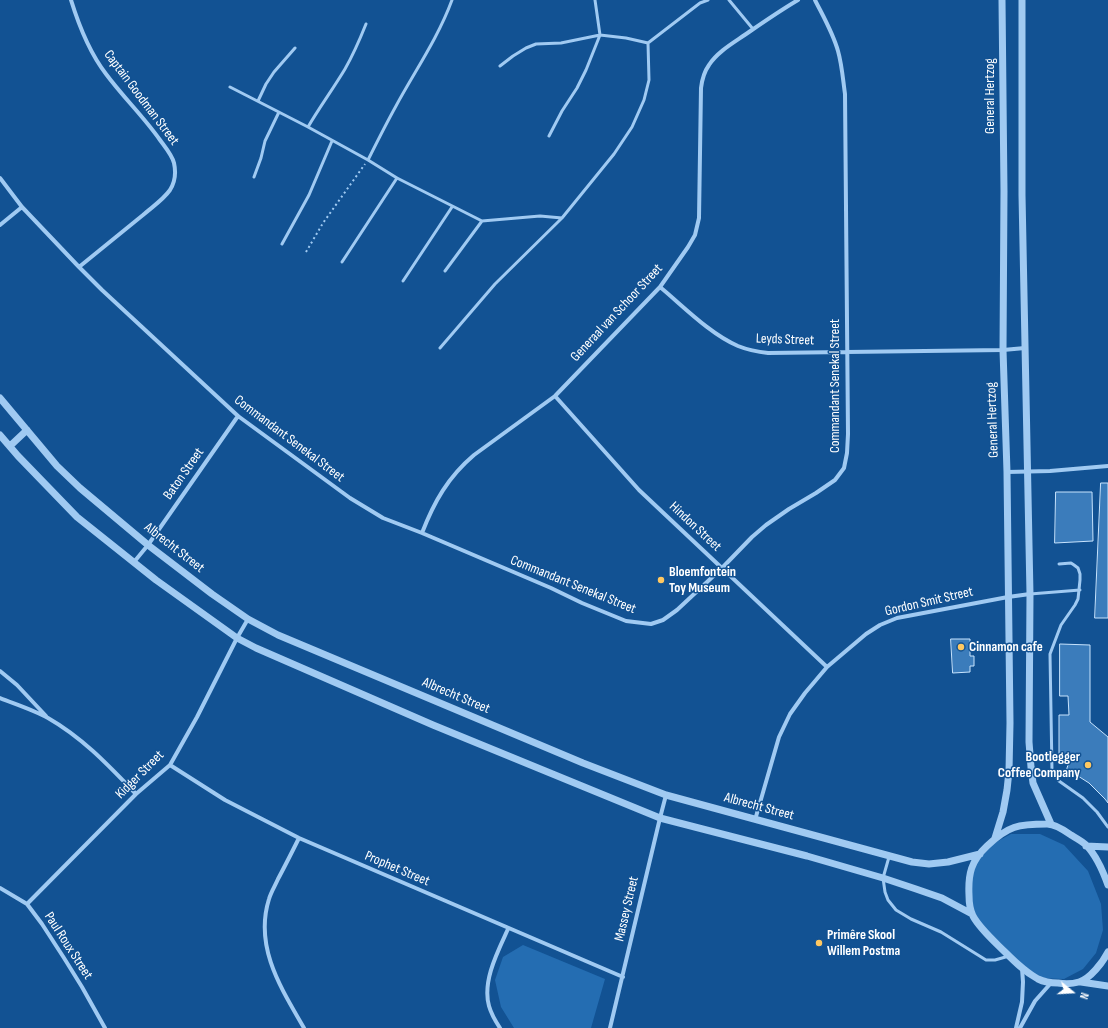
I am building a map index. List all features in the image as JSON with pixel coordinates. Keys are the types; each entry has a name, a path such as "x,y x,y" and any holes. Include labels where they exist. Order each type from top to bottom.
{"street":[{"name":"Captain Goodman Street","path":"71,0 78,23 88,46 105,74 152,128 166,147 174,162 175,174 170,190 160,200 79,267"},
{"name":"Generaal van Schoor Street","path":"422,533 431,511 452,476 474,455 555,396 660,287 695,235 699,218 701,88 703,76 713,59 726,47 798,0"},
{"name":"Commandant Senekal Street","path":"0,178 22,207 79,267 238,416 350,498 383,518 551,588 582,603 626,621 651,624 663,620 678,610 766,525 835,480 844,468 847,454 848,434 845,94 838,50 815,0"},
{"name":"General Hertzog","path":"995,838 1003,812 1007,790 1010,723 1007,472 1003,350 1004,184 1002,0"},
{"path":"1022,0 1022,195 1030,594 1029,742 1030,767 1033,783 1051,824"},
{"path":"0,225 22,207"},
{"name":"Leyds Street","path":"660,287 724,339 754,351 768,353 1003,350 1025,348"},
{"name":"Hindon Street","path":"555,396 639,490 827,667"},
{"name":"Albrecht Street","path":"0,398 57,466 80,488 148,545 212,594 248,619 278,635 583,763 666,794 755,820 912,862 929,864 948,862 980,854"},
{"name":"Baton Street","path":"134,562 148,545 238,416"},
{"path":"10,446 27,430"},
{"path":"0,435 53,493 78,517 156,580 237,638 256,648 433,725 660,818 800,854 884,878 942,898 972,914"},
{"path":"1007,472 1108,466"},
{"name":"Gordon Smit Street","path":"755,820 779,737 790,714 805,693 827,667 866,634 880,625 897,618 1030,594"},
{"name":"Kidger Street","path":"28,904 136,794 170,765 248,619"},
{"path":"0,671 18,685 47,718"},
{"path":"0,698 47,718 71,733 104,760 136,794"},
{"name":"Prophet Street","path":"170,765 225,800 299,838 622,977"},
{"name":"Massey Street","path":"610,1028 666,794"},
{"path":"1108,885 1097,861 1086,846 1066,831 1051,824 1027,824 1015,826 995,838 973,864 969,872 968,884 972,914 977,922 993,941 1022,968 1038,979 1050,983 1071,984 1081,982 1108,986"},
{"path":"299,838 269,897 265,913 264,926 269,961 281,987 304,1028"},
{"path":"1086,846 1108,847"},
{"name":"Paul Roux Street","path":"0,888 28,904 68,964 105,1028"},
{"path":"500,1028 489,1006 488,982 494,962 508,929"},
{"path":"1081,982 1094,972 1104,960 1108,952"},
{"path":"1016,1028 1022,1002 1022,968"},
{"path":"1020,1028 1035,1001 1050,983"}],"lane":[{"path":"368,160 445,18 452,0"},
{"path":"549,136 586,70 600,34 595,0"},
{"path":"648,43 700,3 708,0"},
{"path":"729,0 753,29"},
{"path":"308,128 345,70 366,24"},
{"path":"500,66 526,48 536,44 560,43 600,34 648,43"},
{"path":"440,348 496,284 562,218 614,154 632,127 644,100 650,80 648,43"},
{"path":"258,102 266,84 274,72 295,48"},
{"path":"230,87 368,160 397,178 482,222 540,216 562,218"},
{"path":"254,177 265,141 279,112"},
{"path":"282,244 309,195 332,141"},
{"path":"342,262 397,178"},
{"path":"403,281 452,207"},
{"path":"444,271 482,222"},
{"path":"1059,564 1071,563 1078,568 1080,574 1080,590 1075,606 1061,625 1050,654 1052,771 1059,781 1084,798 1108,827"},
{"path":"1030,594 1080,590"},
{"path":"890,856 884,878 885,892 888,900 896,910 911,919 941,932 986,960 995,960 1009,956"}],"path":[{"path":"306,252 323,223 368,160"}],"shaded area":[{"path":"1011,834 1040,834 1064,845 1088,871 1101,904 1103,930 1096,953 1083,969 1064,979 1038,978 982,928 969,902 971,872 987,847"},
{"path":"523,945 605,979 591,1028 514,1028 501,1007 495,980 503,957"}],"building":[{"path":"1101,483 1108,483 1108,618 1095,618"},
{"path":"1056,492 1092,492 1093,541 1055,543"},
{"path":"951,639 970,639 970,656 974,656 974,666 970,666 970,672 953,673"},
{"path":"1060,644 1090,645 1090,722 1108,737 1108,803 1089,783 1066,771 1069,762 1059,762 1059,715 1069,715 1068,696 1060,696"}],"place":[{"name":"Bloemfontein Toy Museum","path":"661,580"},
{"name":"Cinnamon cafe","path":"961,647"},
{"name":"Bootlegger Coffee Company","path":"1088,765"},
{"name":"Primêre Skool Willem Postma","path":"819,943"}]}
